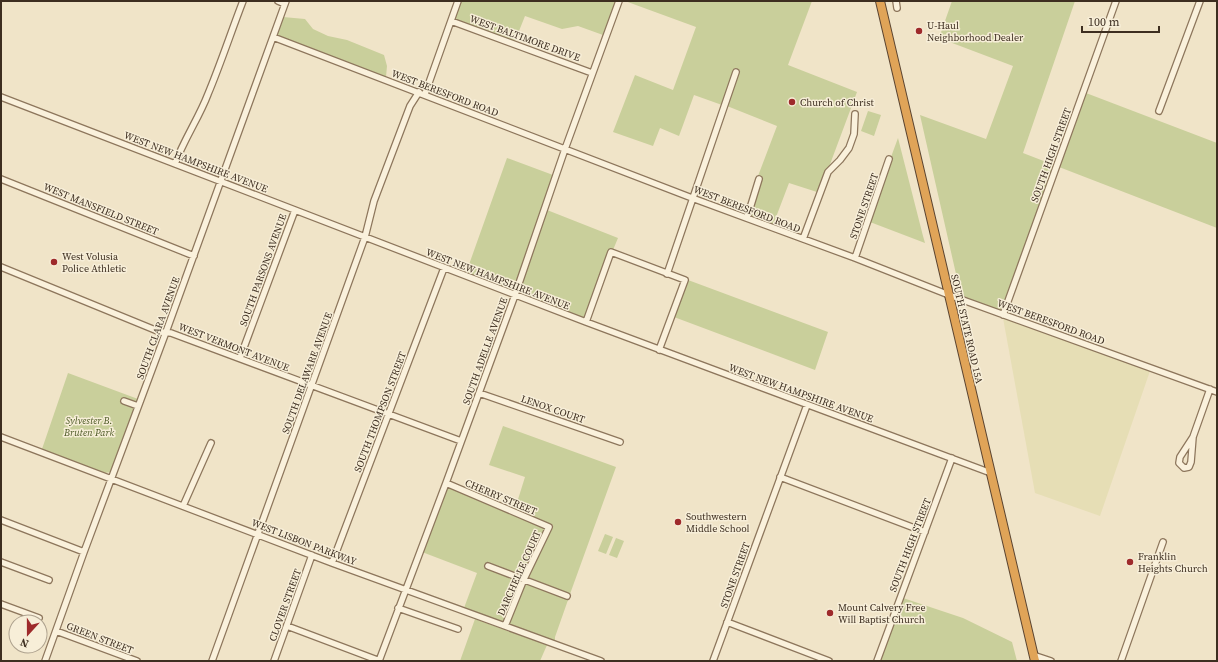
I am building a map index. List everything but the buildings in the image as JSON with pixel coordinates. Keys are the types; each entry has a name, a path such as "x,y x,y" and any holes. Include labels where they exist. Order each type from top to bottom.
{"highway":[{"name":"SOUTH STATE ROAD 15A","path":"880,1 1034,658"}],"street":[{"path":"176,164 181,147 208,94 243,1"},
{"path":"278,1 286,2"},
{"name":"SOUTH DELAWARE AVENUE","path":"212,661 366,237 374,201 410,106 422,93 458,1"},
{"name":"SOUTH ADELLE AVENUE","path":"379,661 515,295 565,149 619,1"},
{"path":"896,1 897,8"},
{"name":"SOUTH HIGH STREET","path":"1003,315 1116,1"},
{"path":"1159,111 1200,1"},
{"name":"SOUTH CLARA AVENUE","path":"46,661 84,552 194,256 286,2"},
{"name":"WEST BALTIMORE DRIVE","path":"451,21 592,73"},
{"name":"WEST BERESFORD ROAD","path":"273,37 949,295 1217,392"},
{"path":"667,274 736,72"},
{"name":"WEST NEW HAMPSHIRE AVENUE","path":"1,97 659,350 990,472"},
{"path":"803,239 828,172 849,148 854,134 855,114"},
{"name":"STONE STREET","path":"855,258 889,159"},
{"name":"WEST MANSFIELD STREET","path":"1,179 194,256"},
{"path":"747,218 759,179"},
{"name":"SOUTH PARSONS AVENUE","path":"240,358 295,210"},
{"path":"586,322 611,252 685,280 659,350"},
{"name":"WEST VERMONT AVENUE","path":"1,267 160,332 171,332 461,442"},
{"name":"SOUTH THOMPSON STREET","path":"332,563 444,268"},
{"path":"1193,437 1191,462 1189,467 1184,468 1179,463 1180,457 1193,437 1210,389"},
{"name":"LENOX COURT","path":"479,393 620,442"},
{"path":"124,401 138,406"},
{"name":"STONE STREET","path":"713,661 807,405"},
{"name":"WEST LISBON PARKWAY","path":"1,436 332,563 601,661"},
{"path":"183,506 211,443"},
{"name":"SOUTH HIGH STREET","path":"877,661 952,458"},
{"path":"780,478 925,532"},
{"name":"CHERRY STREET","path":"446,483 549,527"},
{"path":"1,520 84,552"},
{"name":"DARCHELLE COURT","path":"505,626 524,579 549,527"},
{"path":"1121,661 1163,542"},
{"name":"CLOVER STREET","path":"274,661 312,555"},
{"path":"1,562 49,580"},
{"path":"488,566 567,596"},
{"path":"1,604 28,614"},
{"path":"398,608 458,630"},
{"path":"727,622 830,661"},
{"path":"287,626 379,661"},
{"name":"GREEN STREET","path":"56,631 129,660 137,661"},
{"path":"1034,658 1051,661"}],"shaded area":[{"path":"1003,318 1150,371 1100,516 1035,493"}],"green space":[{"path":"461,1 616,1 603,35 578,26 562,29 525,16 515,41 454,19"},
{"path":"625,1 812,1 788,65 857,92 829,167 825,171 817,192 789,183 773,225 750,216 762,178 758,176 777,126 727,106 740,70 735,68 722,105 694,95 679,136 660,128 653,146 613,132 635,75 673,90 696,27"},
{"path":"952,1 1075,1 1023,153 1054,165 1002,311 961,296 920,115 986,139 1013,66 939,38"},
{"path":"283,17 305,19 313,29 328,36 347,40 384,55 387,66 386,77 277,35"},
{"path":"1086,93 1217,143 1217,228 1059,167"},
{"path":"868,111 881,115 874,136 861,131"},
{"path":"898,138 925,243 870,222 893,158 891,157"},
{"path":"507,158 553,175 513,291 466,273"},
{"path":"547,210 618,238 613,250 610,249 584,318 518,293"},
{"path":"688,280 828,332 815,370 674,317"},
{"name":"Sylvester B. Bruten Park","path":"68,373 138,399 112,472 104,473 42,449"},
{"path":"503,426 616,467 570,594 528,577 553,525 515,509 525,477 489,465"},
{"path":"447,487 546,528 523,575 487,562 485,568 521,581 503,623 464,608 477,573 422,552"},
{"path":"605,534 613,537 606,554 598,551"},
{"path":"616,538 624,541 617,558 609,555"},
{"path":"526,583 568,600 555,637 555,641 508,624"},
{"path":"903,598 963,618 1012,642 1017,661 880,661"},
{"path":"475,619 547,645 540,661 460,661"}],"place":[{"name":"U-Haul Neighborhood Dealer","path":"919,31"},
{"name":"Church of Christ","path":"792,102"},
{"name":"West Volusia Police Athletic","path":"54,262"},
{"name":"Southwestern Middle School","path":"678,522"},
{"name":"Franklin Heights Church","path":"1130,562"},
{"name":"Mount Calvery Free Will Baptist Church","path":"830,613"}]}
